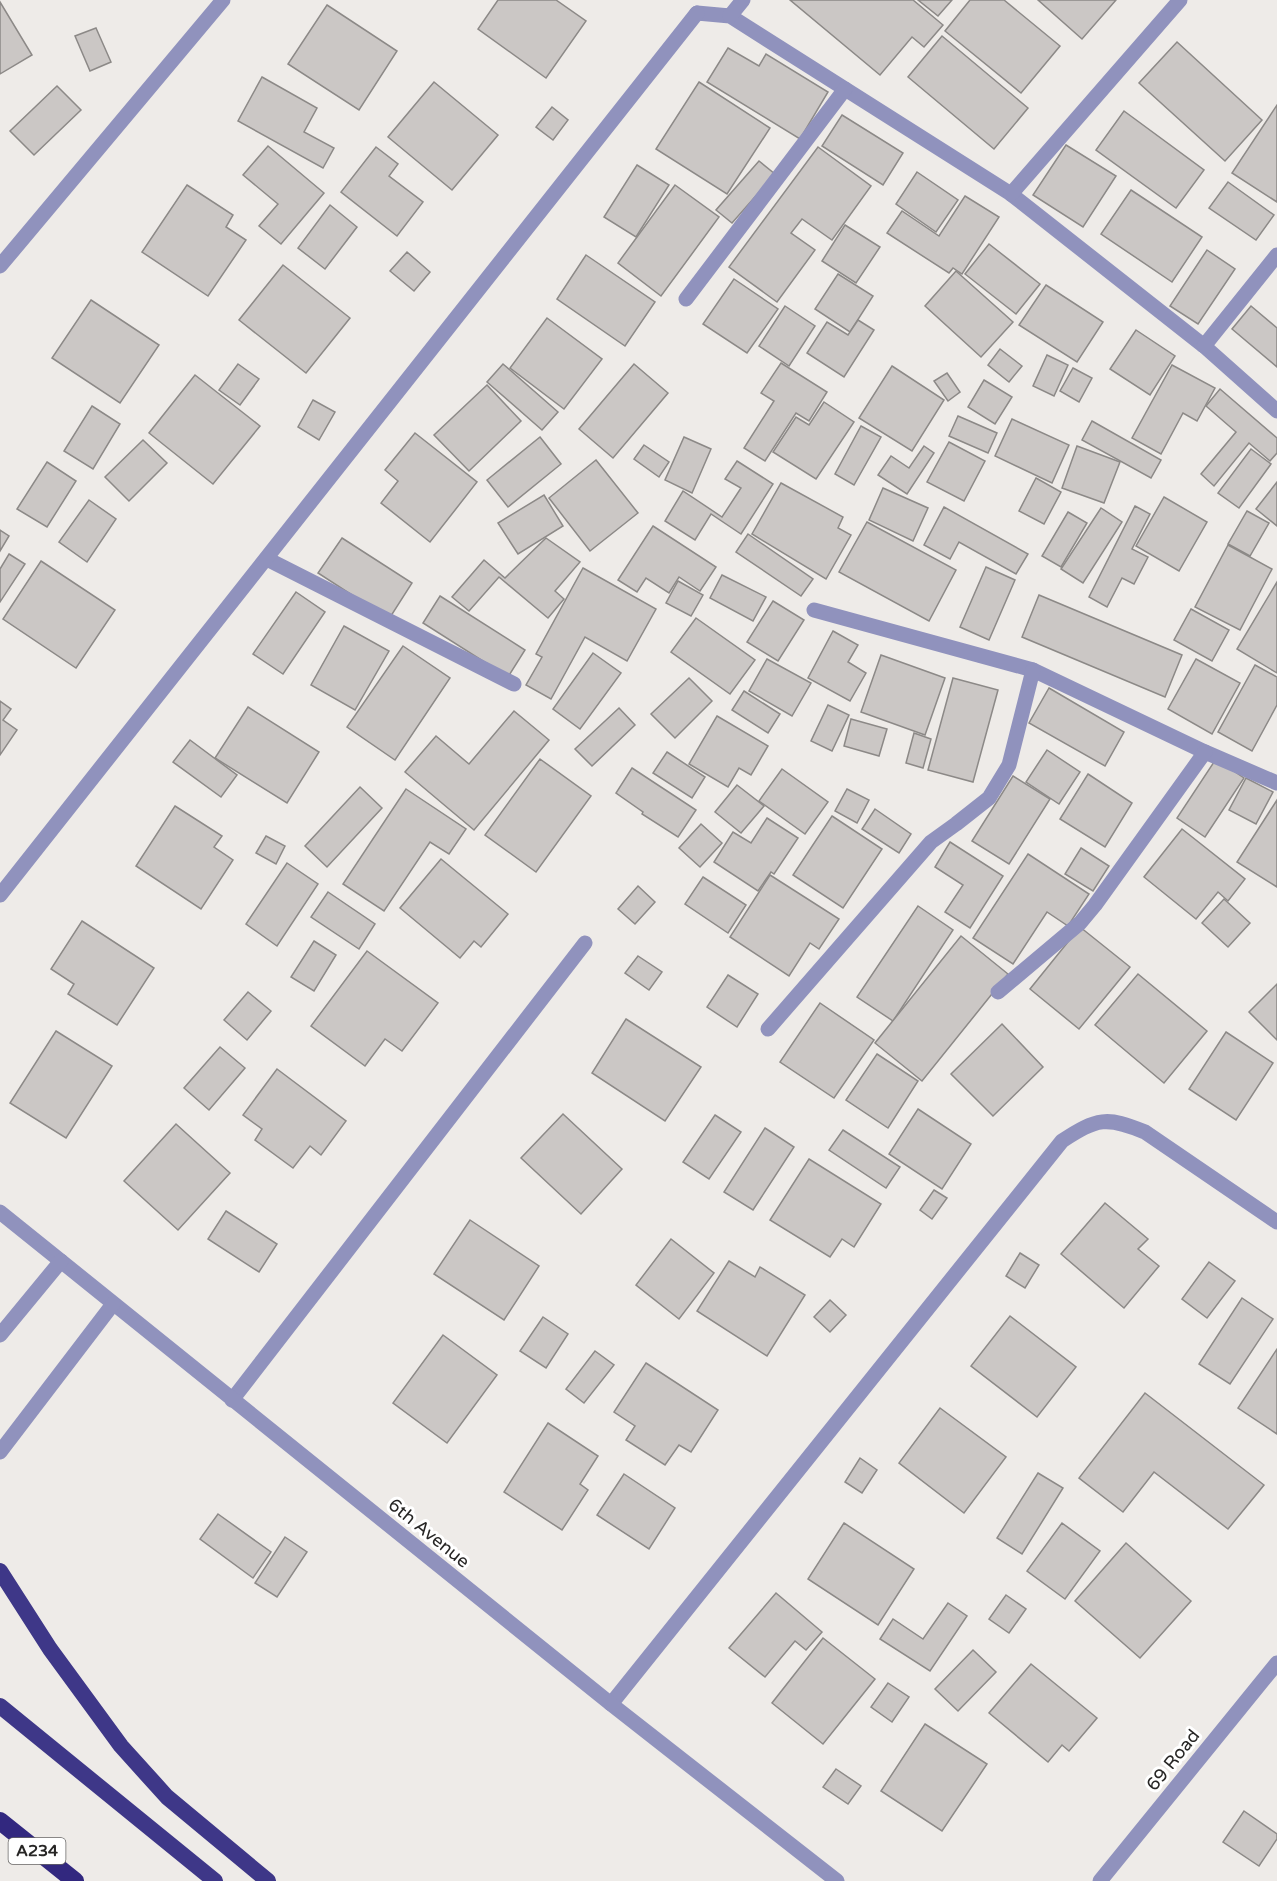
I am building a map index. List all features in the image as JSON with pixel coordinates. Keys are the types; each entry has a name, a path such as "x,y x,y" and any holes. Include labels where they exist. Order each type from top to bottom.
{"highway":[{"path":"0,1571 50,1649 121,1746 167,1797 268,1881"},
{"path":"0,1706 216,1881"},
{"name":"A234","path":"0,1821 75,1881"}],"street":[{"path":"0,266 223,0"},
{"path":"730,16 743,0"},
{"path":"1011,194 1180,0"},
{"path":"0,895 267,559 693,6 730,16 1011,194 1204,346 1277,411"},
{"path":"686,299 845,89"},
{"path":"1204,346 1277,255"},
{"path":"267,559 514,684"},
{"path":"814,610 1033,669 1205,752 1277,783"},
{"path":"768,1029 931,842 989,798 1009,765 1033,669"},
{"path":"998,992 1080,923 1205,752"},
{"path":"232,1400 585,943"},
{"path":"611,1704 1062,1141 1082,1128 1102,1121 1121,1122 1146,1132 1277,1222"},
{"name":"6th Avenue","path":"0,1212 611,1704 837,1881"},
{"path":"0,1335 61,1261"},
{"path":"0,1452 113,1304"},
{"name":"69 Road","path":"1100,1881 1277,1663"}],"building":[{"path":"498,0 556,0 586,21 546,78 478,29"},
{"path":"790,0 913,0 943,25 924,47 912,37 880,75"},
{"path":"918,0 952,0 938,16"},
{"path":"970,0 1004,0 1060,46 1021,93 945,31"},
{"path":"1038,0 1116,0 1082,39"},
{"path":"0,2 32,55 0,74"},
{"path":"327,5 397,51 359,110 288,64"},
{"path":"96,28 111,62 90,71 75,36"},
{"path":"942,36 1028,108 994,149 908,77"},
{"path":"1177,42 1262,120 1225,161 1139,83"},
{"path":"728,48 759,66 766,54 828,92 800,139 707,82"},
{"path":"262,77 317,108 304,132 334,148 323,168 238,121"},
{"path":"434,82 498,135 452,190 388,137"},
{"path":"699,82 770,128 727,194 656,149"},
{"path":"57,86 81,110 34,155 10,131"},
{"path":"1277,105 1277,202 1232,173"},
{"path":"552,107 568,120 553,140 536,127"},
{"path":"1124,111 1204,170 1176,208 1096,150"},
{"path":"842,115 903,153 883,185 822,146"},
{"path":"1066,145 1116,176 1083,227 1033,195"},
{"path":"268,146 324,193 281,244 259,226 278,204 243,175"},
{"path":"376,147 398,164 389,176 423,202 397,236 341,192"},
{"path":"818,147 871,186 832,240 802,219 791,233 815,250 777,302 729,267"},
{"path":"759,161 775,174 732,223 716,210"},
{"path":"637,165 669,185 636,237 604,217"},
{"path":"917,172 958,200 936,232 896,204"},
{"path":"1228,182 1274,215 1256,240 1209,208"},
{"path":"187,185 233,215 226,227 246,240 208,296 142,252"},
{"path":"675,185 719,217 661,296 618,263"},
{"path":"1131,190 1202,237 1172,282 1101,234"},
{"path":"965,196 999,217 962,274 953,268 949,273 887,233 902,211 939,236"},
{"path":"330,205 357,227 325,269 298,248"},
{"path":"845,225 880,247 856,283 822,261"},
{"path":"989,244 1040,284 1016,314 965,274"},
{"path":"1207,250 1235,269 1198,324 1170,306"},
{"path":"407,252 430,272 414,291 390,271"},
{"path":"586,255 655,302 625,346 557,299"},
{"path":"283,265 350,318 306,373 239,320"},
{"path":"956,271 1013,322 981,357 925,306"},
{"path":"838,274 873,296 850,332 815,309"},
{"path":"734,279 778,309 747,353 703,324"},
{"path":"1046,285 1103,322 1077,362 1019,325"},
{"path":"91,300 159,345 120,403 52,358"},
{"path":"785,306 815,326 789,366 759,346"},
{"path":"1251,306 1277,328 1277,367 1232,329"},
{"path":"547,318 602,359 564,409 510,368"},
{"path":"858,320 874,330 844,377 807,353 827,322 848,335"},
{"path":"1136,330 1175,356 1150,395 1110,369"},
{"path":"1000,349 1022,366 1009,382 988,365"},
{"path":"1047,355 1068,365 1054,396 1033,386"},
{"path":"781,363 827,392 809,421 796,413 765,461 744,448 774,401 761,393"},
{"path":"238,364 259,379 240,405 219,390"},
{"path":"503,364 558,412 542,430 487,382"},
{"path":"634,364 668,393 613,458 579,429"},
{"path":"1172,365 1215,388 1197,421 1183,413 1161,454 1132,438"},
{"path":"892,366 944,400 912,451 859,418"},
{"path":"1073,368 1092,378 1079,402 1060,391"},
{"path":"947,373 960,392 948,401 934,381"},
{"path":"195,375 260,426 213,484 149,433"},
{"path":"984,380 1012,397 995,424 968,407"},
{"path":"487,385 521,421 469,471 434,435"},
{"path":"1220,389 1277,438 1277,453 1270,461 1249,443 1214,486 1201,474 1236,432 1206,406"},
{"path":"313,400 335,412 319,440 298,427"},
{"path":"824,402 854,422 816,479 773,452 796,417 809,425"},
{"path":"92,406 120,424 93,469 64,451"},
{"path":"958,416 997,433 988,453 949,436"},
{"path":"1012,419 1069,445 1052,483 995,456"},
{"path":"1092,421 1161,460 1151,478 1082,440"},
{"path":"861,426 881,437 854,485 835,474"},
{"path":"415,433 477,482 430,542 381,503 398,481 385,470"},
{"path":"540,437 561,464 508,507 487,480"},
{"path":"684,437 711,449 692,493 665,480"},
{"path":"143,440 167,463 129,501 105,477"},
{"path":"949,442 985,461 964,501 927,482"},
{"path":"644,445 669,462 659,477 634,459"},
{"path":"924,446 934,453 907,494 878,475 891,456 909,468"},
{"path":"1077,446 1120,462 1104,503 1062,488"},
{"path":"1251,449 1271,464 1239,508 1218,493"},
{"path":"596,460 638,513 590,551 549,498"},
{"path":"737,461 773,484 741,534 711,514 695,540 665,521 683,491 722,517 741,488 725,479"},
{"path":"47,462 76,481 47,527 17,509"},
{"path":"1036,478 1061,492 1044,524 1019,511"},
{"path":"1277,482 1277,526 1256,509"},
{"path":"781,483 843,517 838,528 851,535 826,579 752,534"},
{"path":"883,488 928,508 913,541 869,520"},
{"path":"544,495 563,526 518,554 498,523"},
{"path":"1164,497 1207,522 1179,571 1136,546"},
{"path":"89,500 116,519 87,562 59,542"},
{"path":"1135,506 1150,514 1132,549 1148,557 1134,584 1122,578 1107,607 1089,597"},
{"path":"944,507 1028,554 1016,574 959,542 950,559 924,545"},
{"path":"1101,508 1122,522 1083,583 1061,569"},
{"path":"1247,511 1269,523 1250,556 1228,544"},
{"path":"1068,512 1087,523 1061,567 1042,556"},
{"path":"867,522 956,570 929,621 839,572"},
{"path":"653,526 716,567 700,591 679,577 669,593 646,578 637,592 618,580"},
{"path":"0,530 9,536 0,551"},
{"path":"748,534 813,579 801,596 736,552"},
{"path":"342,538 412,583 389,619 318,573"},
{"path":"546,538 580,562 555,591 564,599 548,618 499,577 469,611 452,597 484,560 505,578"},
{"path":"1228,545 1272,569 1240,630 1195,607"},
{"path":"9,554 25,564 0,602 0,569"},
{"path":"41,561 115,610 76,668 3,619"},
{"path":"986,567 1015,580 989,640 960,627"},
{"path":"583,568 656,609 627,661 585,637 551,699 526,685 542,657 536,654"},
{"path":"722,575 766,597 753,621 710,598"},
{"path":"678,581 703,595 691,616 666,603"},
{"path":"1277,582 1277,673 1237,649"},
{"path":"296,592 325,612 283,674 253,654"},
{"path":"1039,595 1182,655 1165,697 1022,637"},
{"path":"440,596 525,650 508,677 423,623"},
{"path":"773,601 804,620 778,661 747,642"},
{"path":"1191,609 1229,630 1212,661 1174,640"},
{"path":"696,618 755,660 730,694 671,652"},
{"path":"344,626 389,651 355,710 311,685"},
{"path":"833,631 858,645 848,662 866,673 850,701 808,678"},
{"path":"403,646 450,678 395,760 347,727"},
{"path":"593,653 621,673 580,729 553,709"},
{"path":"881,655 945,678 925,735 861,712"},
{"path":"767,659 811,683 792,716 749,691"},
{"path":"1196,659 1240,683 1212,734 1168,709"},
{"path":"1255,665 1277,677 1277,705 1252,751 1218,732"},
{"path":"689,678 712,701 675,738 651,714"},
{"path":"953,678 998,690 973,782 928,770"},
{"path":"1049,688 1124,732 1105,766 1029,723"},
{"path":"744,691 780,714 768,733 732,710"},
{"path":"0,701 11,709 3,720 17,730 0,755"},
{"path":"828,705 849,715 832,751 811,741"},
{"path":"248,707 319,752 287,803 215,758"},
{"path":"619,708 635,725 592,766 575,749"},
{"path":"514,711 549,740 474,830 405,772 436,736 469,764"},
{"path":"717,716 768,746 751,775 739,768 728,787 689,764"},
{"path":"851,719 887,729 879,756 844,746"},
{"path":"914,733 931,739 923,768 906,763"},
{"path":"190,740 237,775 221,797 173,762"},
{"path":"1047,750 1080,772 1059,804 1026,782"},
{"path":"667,752 705,777 692,798 653,773"},
{"path":"540,759 591,796 536,872 485,835"},
{"path":"1216,759 1244,778 1205,837 1177,818"},
{"path":"632,768 696,810 678,837 642,814 643,812 616,793"},
{"path":"782,769 828,802 805,834 759,801"},
{"path":"1088,774 1132,803 1105,847 1060,819"},
{"path":"1013,776 1050,799 1009,864 972,841"},
{"path":"1246,778 1273,792 1256,824 1229,810"},
{"path":"737,785 764,806 741,833 715,812"},
{"path":"360,787 382,808 327,867 305,846"},
{"path":"406,789 466,829 449,854 430,842 384,911 343,884"},
{"path":"847,789 869,800 857,823 835,811"},
{"path":"1277,800 1277,887 1237,862"},
{"path":"175,806 222,836 214,847 233,860 201,909 136,866"},
{"path":"875,809 911,834 899,853 862,829"},
{"path":"832,816 882,849 843,908 793,875"},
{"path":"767,818 798,838 774,874 771,872 758,891 714,862 733,832 751,843"},
{"path":"701,824 722,843 700,867 679,848"},
{"path":"1182,829 1245,879 1228,901 1218,892 1196,919 1144,877"},
{"path":"266,836 285,846 276,864 256,853"},
{"path":"950,842 1003,876 970,928 945,912 963,885 935,867"},
{"path":"1081,848 1109,866 1093,891 1065,874"},
{"path":"1028,854 1089,894 1068,926 1047,912 1013,964 973,938"},
{"path":"441,859 508,914 481,947 474,941 460,958 400,908"},
{"path":"287,863 318,884 277,946 246,924"},
{"path":"770,875 839,919 819,949 810,943 789,976 730,937"},
{"path":"703,877 746,905 728,933 685,904"},
{"path":"638,886 655,902 635,924 618,909"},
{"path":"328,892 375,924 359,949 311,917"},
{"path":"1224,899 1250,923 1228,947 1202,923"},
{"path":"918,906 953,930 893,1021 857,997"},
{"path":"82,921 154,968 117,1025 68,994 74,984 51,969"},
{"path":"1080,927 1130,967 1079,1029 1030,989"},
{"path":"961,936 1008,974 922,1081 875,1043"},
{"path":"314,941 336,955 314,991 291,977"},
{"path":"367,951 438,1003 402,1051 385,1039 365,1066 311,1026"},
{"path":"638,956 662,972 649,990 625,973"},
{"path":"1138,974 1207,1031 1164,1083 1095,1025"},
{"path":"728,975 758,994 737,1027 707,1007"},
{"path":"1277,984 1277,1040 1249,1012"},
{"path":"248,992 271,1011 247,1040 224,1020"},
{"path":"820,1003 874,1040 834,1098 780,1062"},
{"path":"626,1019 701,1067 665,1121 592,1073"},
{"path":"1002,1024 1043,1067 993,1116 951,1074"},
{"path":"56,1031 112,1066 66,1138 10,1103"},
{"path":"1226,1032 1273,1063 1236,1120 1189,1089"},
{"path":"220,1047 245,1068 209,1110 184,1088"},
{"path":"877,1054 918,1081 888,1128 846,1100"},
{"path":"277,1069 346,1121 321,1155 310,1146 293,1168 255,1140 262,1129 243,1115"},
{"path":"918,1109 971,1144 942,1189 889,1154"},
{"path":"563,1114 622,1169 581,1214 521,1158"},
{"path":"715,1115 741,1132 709,1179 683,1162"},
{"path":"176,1124 230,1173 178,1230 124,1181"},
{"path":"765,1128 794,1147 753,1210 724,1192"},
{"path":"843,1130 900,1167 886,1188 829,1150"},
{"path":"809,1159 881,1204 854,1247 842,1239 830,1257 770,1220"},
{"path":"934,1190 947,1198 932,1219 920,1210"},
{"path":"1105,1203 1148,1239 1138,1249 1159,1266 1124,1308 1061,1254"},
{"path":"226,1211 277,1244 259,1272 208,1239"},
{"path":"470,1220 539,1266 504,1320 434,1274"},
{"path":"671,1239 714,1273 679,1319 636,1285"},
{"path":"1020,1253 1039,1265 1025,1288 1006,1276"},
{"path":"729,1261 755,1277 760,1267 805,1295 767,1356 697,1311"},
{"path":"1209,1262 1235,1281 1207,1318 1182,1299"},
{"path":"1242,1298 1273,1319 1230,1384 1199,1364"},
{"path":"830,1300 846,1315 830,1332 814,1317"},
{"path":"1010,1316 1076,1367 1037,1417 971,1366"},
{"path":"543,1317 568,1334 546,1368 520,1351"},
{"path":"443,1335 497,1375 447,1443 393,1403"},
{"path":"1277,1349 1277,1434 1238,1408"},
{"path":"595,1351 614,1365 584,1403 566,1389"},
{"path":"646,1363 718,1410 691,1452 679,1445 665,1465 626,1440 635,1426 614,1412"},
{"path":"1145,1393 1264,1485 1228,1529 1154,1472 1123,1512 1079,1478"},
{"path":"940,1408 1006,1457 964,1513 899,1463"},
{"path":"548,1423 598,1456 580,1484 588,1490 562,1530 504,1492"},
{"path":"860,1458 877,1470 862,1493 845,1482"},
{"path":"1038,1473 1063,1488 1022,1554 997,1538"},
{"path":"624,1474 675,1508 649,1549 597,1515"},
{"path":"218,1514 271,1552 253,1578 200,1539"},
{"path":"844,1523 914,1569 878,1625 808,1579"},
{"path":"1062,1523 1100,1551 1065,1599 1027,1571"},
{"path":"285,1537 307,1552 277,1597 255,1583"},
{"path":"1126,1543 1191,1601 1140,1658 1075,1601"},
{"path":"776,1593 822,1632 806,1650 795,1641 765,1677 729,1648"},
{"path":"1006,1595 1026,1609 1009,1633 989,1619"},
{"path":"948,1603 967,1616 930,1671 880,1639 893,1619 923,1639"},
{"path":"823,1638 875,1679 823,1744 772,1703"},
{"path":"973,1650 996,1672 958,1711 935,1689"},
{"path":"1031,1664 1097,1718 1069,1751 1062,1745 1048,1762 989,1713"},
{"path":"888,1683 909,1697 892,1722 871,1707"},
{"path":"925,1724 987,1764 942,1831 881,1791"},
{"path":"836,1769 861,1786 848,1804 823,1787"},
{"path":"1244,1811 1277,1834 1277,1839 1259,1866 1223,1842"}]}
